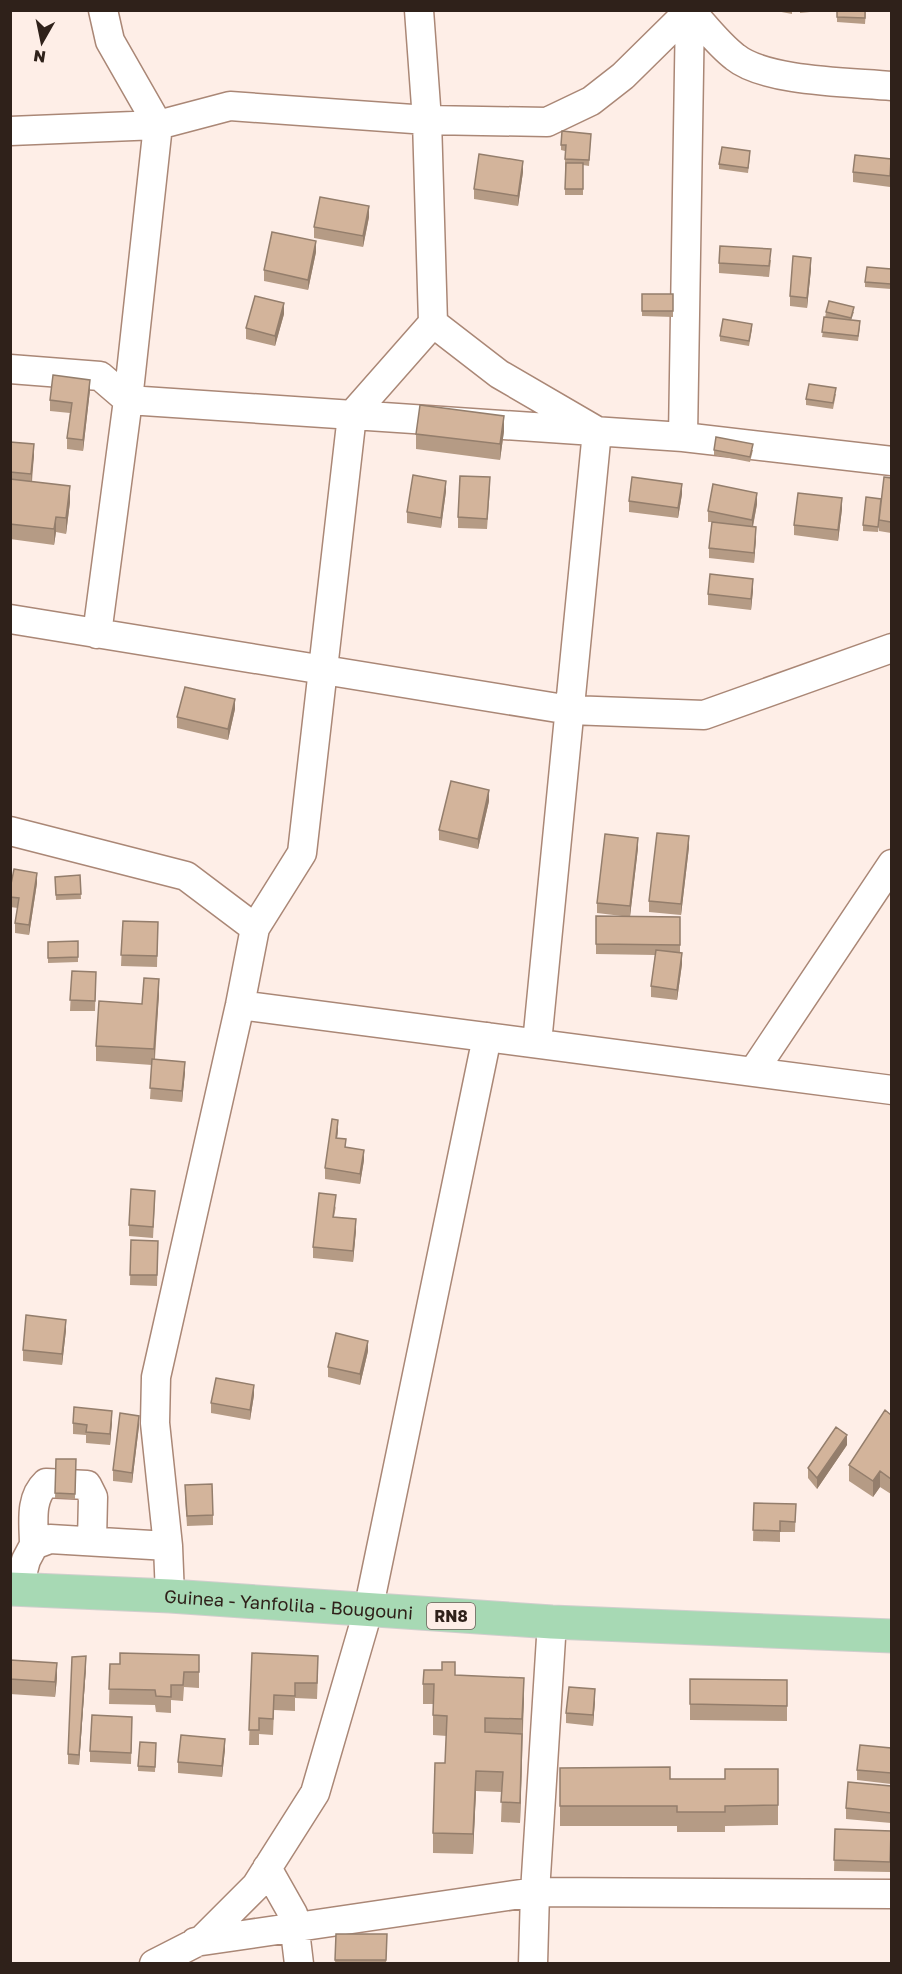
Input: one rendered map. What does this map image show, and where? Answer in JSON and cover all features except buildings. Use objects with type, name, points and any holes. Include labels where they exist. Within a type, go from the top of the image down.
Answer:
[{"type":"main road","name":"Guinea - Yanfolila - Bougouni","points":[[14,1590],[170,1596],[552,1622],[891,1636]]},
{"type":"street","points":[[97,634],[128,400],[158,125],[110,41],[103,10]]},
{"type":"street","points":[[170,1596],[168,1546],[155,1423],[156,1377],[240,1005],[255,928],[302,853],[352,415],[433,323],[427,120],[419,10]]},
{"type":"street","points":[[10,131],[158,125],[230,106],[427,120],[547,122],[591,101],[623,76],[690,10]]},
{"type":"street","points":[[690,10],[735,57],[757,69],[785,76],[891,86]]},
{"type":"street","points":[[683,437],[690,10]]},
{"type":"street","points":[[433,323],[498,374],[597,431]]},
{"type":"street","points":[[10,369],[100,376],[128,400],[683,437],[891,461]]},
{"type":"street","points":[[537,1043],[597,431]]},
{"type":"street","points":[[10,619],[570,710],[704,715],[891,648]]},
{"type":"street","points":[[10,831],[186,876],[255,928]]},
{"type":"street","points":[[753,1072],[891,864]]},
{"type":"street","points":[[240,1005],[891,1090]]},
{"type":"street","points":[[154,1964],[203,1939],[256,1886],[315,1793],[368,1611],[487,1037]]},
{"type":"street","points":[[14,1590],[34,1545],[34,1504],[38,1491],[46,1483],[87,1485],[93,1497],[92,1541]]},
{"type":"street","points":[[34,1545],[50,1539],[168,1546]]},
{"type":"street","points":[[533,1964],[535,1893],[552,1622]]},
{"type":"street","points":[[267,1868],[293,1914],[299,1964]]},
{"type":"street","points":[[195,1942],[535,1893],[891,1894]]}]
